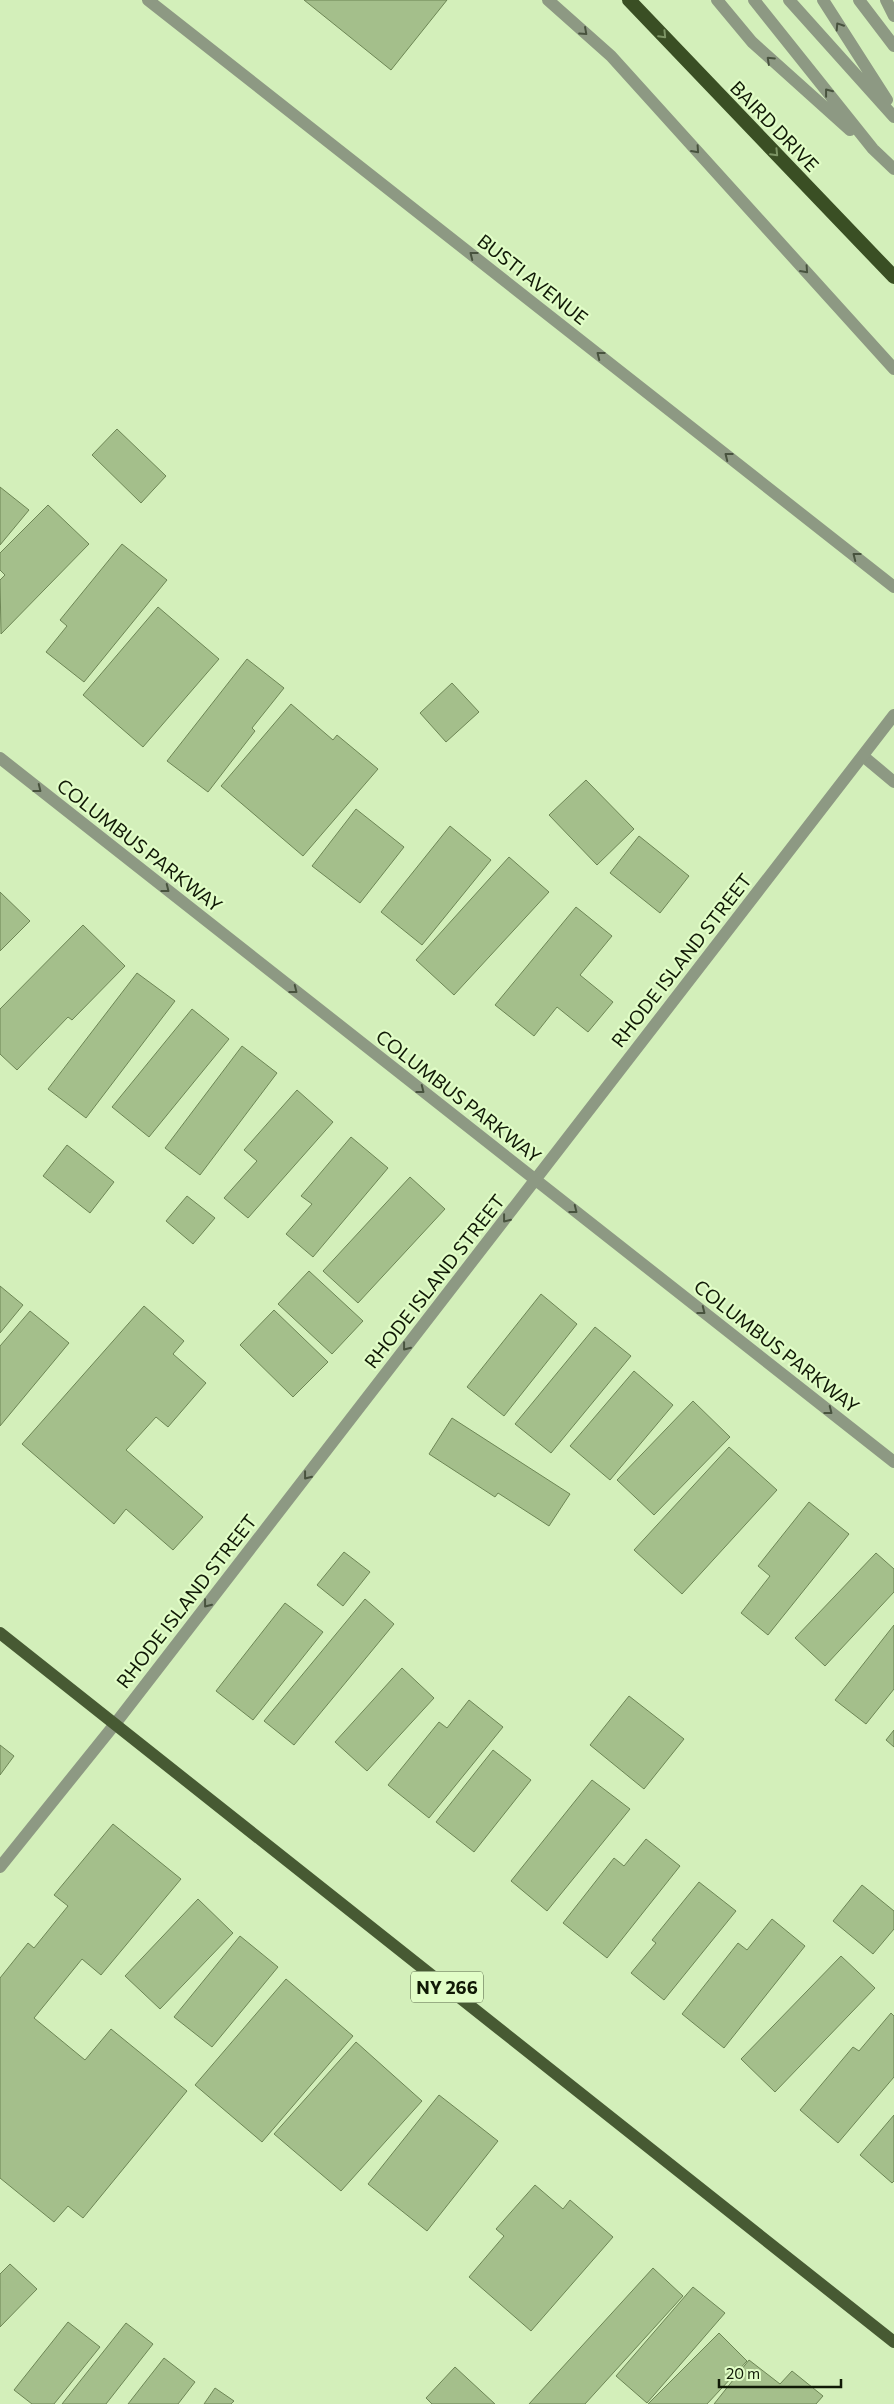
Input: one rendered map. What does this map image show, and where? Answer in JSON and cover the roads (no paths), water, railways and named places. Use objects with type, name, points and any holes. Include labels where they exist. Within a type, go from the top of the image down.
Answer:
[{"type":"highway","name":"BAIRD DRIVE","points":[[629,0],[894,277]]},
{"type":"main road","name":"NY 266","points":[[0,1633],[894,2342]]},
{"type":"street","name":"BUSTI AVENUE","points":[[148,0],[894,586]]},
{"type":"street","points":[[548,0],[611,56],[894,369]]},
{"type":"street","points":[[717,0],[758,48],[894,169]]},
{"type":"street","points":[[754,0],[873,149]]},
{"type":"street","points":[[789,0],[894,117]]},
{"type":"street","points":[[822,0],[894,111]]},
{"type":"street","points":[[859,0],[894,46]]},
{"type":"street","points":[[886,0],[894,16]]},
{"type":"street","name":"RHODE ISLAND STREET","points":[[0,1867],[115,1724],[894,715]]},
{"type":"street","points":[[863,756],[894,782]]},
{"type":"street","name":"COLUMBUS PARKWAY","points":[[0,758],[894,1462]]}]
